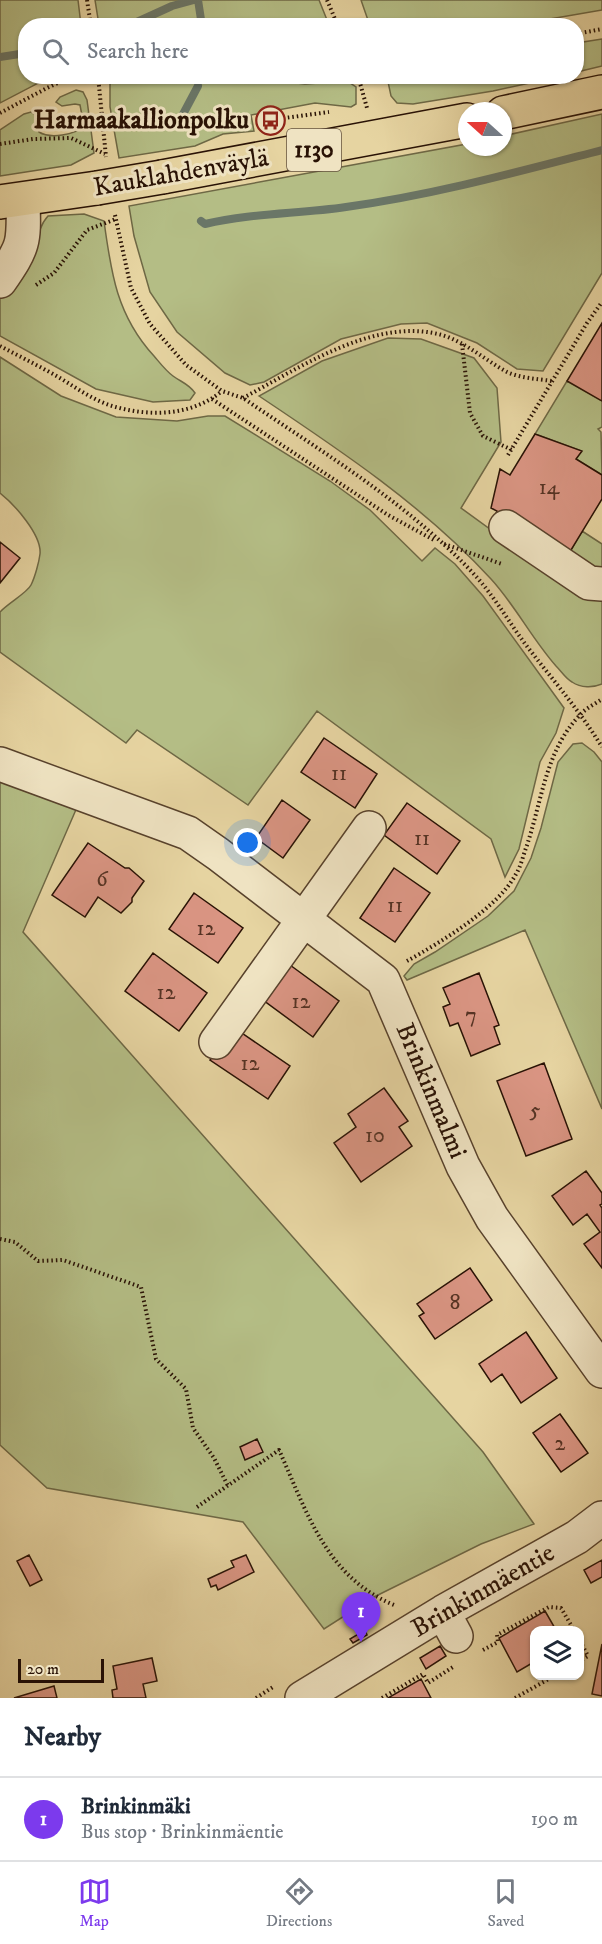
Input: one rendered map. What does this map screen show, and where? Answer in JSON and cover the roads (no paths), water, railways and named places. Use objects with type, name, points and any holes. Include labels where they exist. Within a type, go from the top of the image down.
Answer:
[{"type":"main road","points":[[512,111],[602,92]]},
{"type":"main road","name":"Kauklahdenväylä","points":[[11,201],[106,187],[458,122]]},
{"type":"street","points":[[11,201],[24,237],[13,285]]},
{"type":"street","points":[[506,527],[589,583],[602,584]]},
{"type":"street","name":"Brinkinmalmi","points":[[0,764],[188,834],[218,854],[383,980],[463,1166],[492,1218],[602,1371]]},
{"type":"street","points":[[216,1042],[369,828]]},
{"type":"street","name":"Brinkinmäentie","points":[[302,1698],[449,1624],[602,1518]]},
{"type":"waterway","points":[[146,18],[172,6],[194,0]]},
{"type":"waterway","points":[[198,0],[201,18]]},
{"type":"waterway","points":[[0,57],[18,54]]},
{"type":"waterway","points":[[181,118],[198,86]]},
{"type":"waterway","points":[[201,221],[205,224],[378,202],[475,182],[602,150]]},
{"type":"place","name":"Harmaakallionpolku","points":[[270,120]]},
{"type":"place","name":"Brinkinmäki","points":[[361,1642]]}]
